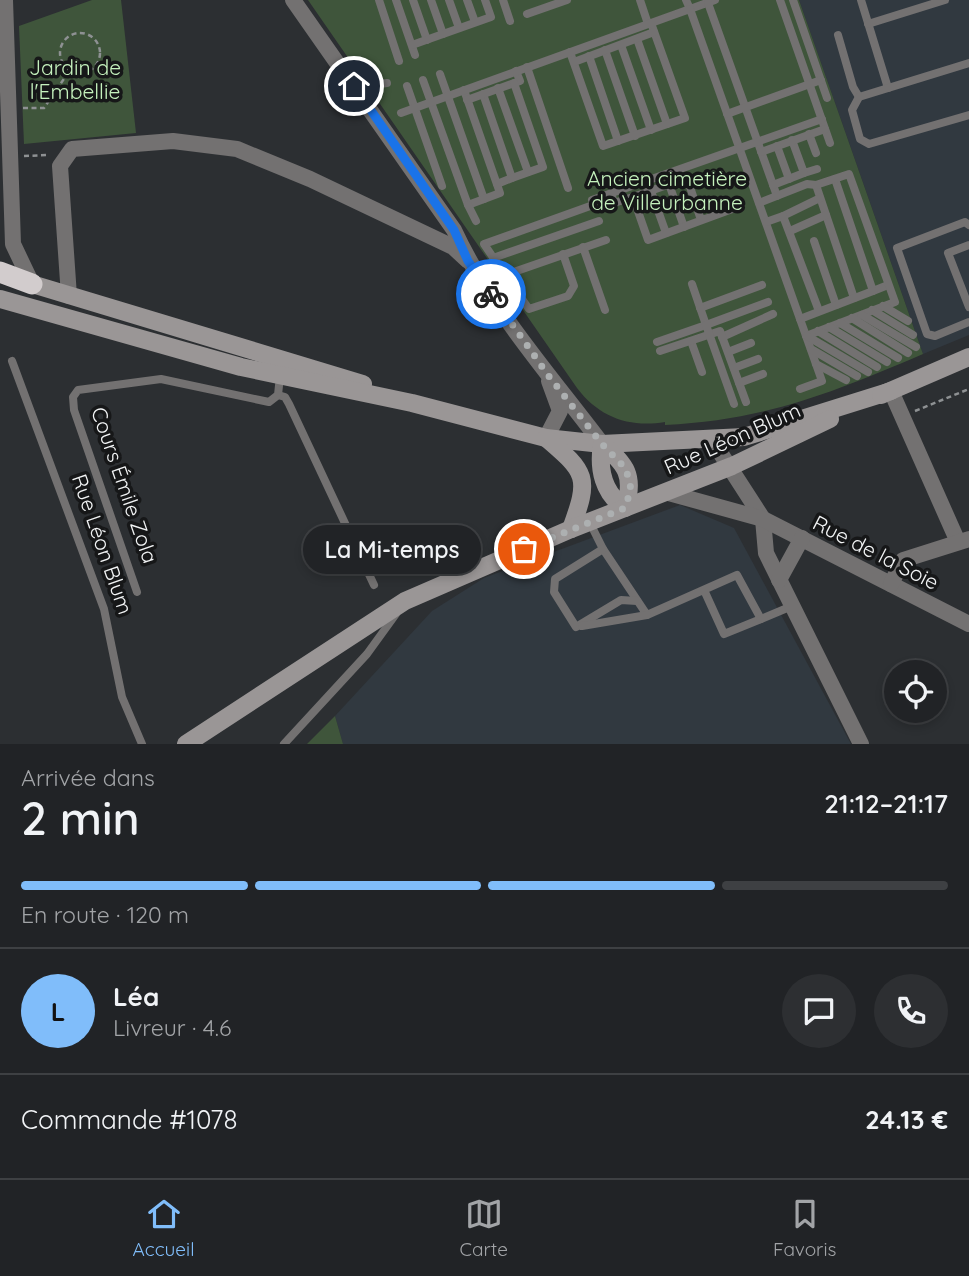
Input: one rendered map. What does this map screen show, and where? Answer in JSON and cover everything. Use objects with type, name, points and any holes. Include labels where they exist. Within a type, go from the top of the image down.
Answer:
[{"type":"highway","points":[[0,272],[32,284]]},
{"type":"main road","points":[[32,284],[332,373],[412,403]]},
{"type":"main road","points":[[0,299],[280,376],[412,403],[546,439],[602,444],[744,437],[891,391]]},
{"type":"main road","name":"Rue Léon Blum","points":[[186,744],[405,601],[571,528],[732,466],[969,357]]},
{"type":"main road","points":[[546,439],[577,464],[583,483],[580,504],[571,528]]},
{"type":"main road","points":[[602,444],[626,469],[631,489],[625,508]]},
{"type":"street","points":[[5,0],[7,38],[4,75],[13,244],[32,284]]},
{"type":"street","points":[[293,0],[454,230],[468,261],[548,375],[602,444]]},
{"type":"street","points":[[69,296],[60,166],[72,149],[173,141],[237,149],[310,179],[453,247],[468,261]]},
{"type":"street","points":[[546,439],[560,411],[548,375]]},
{"type":"street","points":[[891,391],[964,541],[903,560],[891,584]]},
{"type":"street","points":[[712,440],[732,466],[763,519],[766,553],[861,744]]},
{"type":"street","name":"Rue de la Soie","points":[[665,492],[763,519],[969,624]]},
{"type":"street","points":[[779,580],[802,538]]},
{"type":"lane","points":[[379,0],[399,61]]},
{"type":"lane","points":[[396,0],[415,54]]},
{"type":"lane","points":[[413,0],[427,40]]},
{"type":"lane","points":[[431,0],[443,34]]},
{"type":"lane","points":[[449,0],[459,28]]},
{"type":"lane","points":[[467,0],[475,23]]},
{"type":"lane","points":[[412,45],[491,17],[485,0]]},
{"type":"lane","points":[[503,0],[510,21]]},
{"type":"lane","points":[[527,14],[567,0]]},
{"type":"lane","points":[[570,52],[603,146],[685,118],[640,0]]},
{"type":"lane","points":[[780,0],[830,143]]},
{"type":"lane","points":[[793,0],[827,98]]},
{"type":"lane","points":[[861,0],[888,88]]},
{"type":"lane","points":[[868,24],[945,0]]},
{"type":"lane","points":[[401,113],[650,23],[688,4],[712,1],[745,108],[777,196]]},
{"type":"lane","points":[[688,4],[822,381]]},
{"type":"lane","points":[[574,62],[654,32]]},
{"type":"lane","points":[[838,35],[853,87],[859,97]]},
{"type":"lane","points":[[636,39],[667,124]]},
{"type":"lane","points":[[621,45],[651,130]]},
{"type":"lane","points":[[605,50],[635,136]]},
{"type":"lane","points":[[589,56],[618,141]]},
{"type":"lane","points":[[969,63],[859,97],[854,102],[853,118],[860,139],[869,144],[969,115]]},
{"type":"lane","points":[[527,67],[568,188]]},
{"type":"lane","points":[[369,71],[374,85],[387,83]]},
{"type":"lane","points":[[467,100],[520,81],[516,71]]},
{"type":"lane","points":[[440,74],[484,200]]},
{"type":"lane","points":[[423,80],[476,221]]},
{"type":"lane","points":[[727,114],[821,80]]},
{"type":"lane","points":[[496,184],[543,167],[514,83]]},
{"type":"lane","points":[[407,86],[442,186]]},
{"type":"lane","points":[[498,88],[527,173]]},
{"type":"lane","points":[[464,90],[500,193],[468,205]]},
{"type":"lane","points":[[483,94],[512,178]]},
{"type":"lane","points":[[563,254],[573,286],[568,296],[529,309],[484,244],[611,193],[822,119]]},
{"type":"lane","points":[[761,152],[825,129]]},
{"type":"lane","points":[[809,134],[816,153]]},
{"type":"lane","points":[[792,141],[804,173]]},
{"type":"lane","points":[[777,146],[789,179]]},
{"type":"lane","points":[[773,184],[804,173],[820,171]]},
{"type":"lane","points":[[759,203],[807,184],[816,185],[849,174],[895,302],[806,336]]},
{"type":"lane","points":[[611,193],[614,203],[687,178],[701,220]]},
{"type":"lane","points":[[835,179],[873,291]]},
{"type":"lane","points":[[669,184],[684,227]]},
{"type":"lane","points":[[816,185],[854,298]]},
{"type":"lane","points":[[651,191],[666,233]]},
{"type":"lane","points":[[633,197],[648,240],[735,208]]},
{"type":"lane","points":[[766,222],[820,198]]},
{"type":"lane","points":[[790,231],[826,215]]},
{"type":"lane","points":[[783,216],[819,311]]},
{"type":"lane","points":[[494,258],[599,221]]},
{"type":"lane","points":[[969,225],[965,222],[897,248],[927,334],[935,336],[969,321]]},
{"type":"lane","points":[[505,275],[606,240]]},
{"type":"lane","points":[[814,241],[836,305]]},
{"type":"lane","points":[[969,245],[948,253],[969,307]]},
{"type":"lane","points":[[583,247],[605,310]]},
{"type":"lane","points":[[692,284],[734,404]]},
{"type":"lane","points":[[700,308],[762,285]]},
{"type":"lane","points":[[800,319],[888,285]]},
{"type":"lane","points":[[746,402],[720,331],[691,341],[659,347],[706,325],[768,302]]},
{"type":"lane","points":[[883,306],[908,321]]},
{"type":"lane","points":[[872,310],[913,335]]},
{"type":"lane","points":[[722,337],[773,314]]},
{"type":"lane","points":[[862,314],[916,348]]},
{"type":"lane","points":[[852,318],[908,353]]},
{"type":"lane","points":[[840,323],[898,358]]},
{"type":"lane","points":[[830,327],[887,362]]},
{"type":"lane","points":[[818,331],[877,367]]},
{"type":"lane","points":[[806,336],[868,372]]},
{"type":"lane","points":[[691,341],[702,372]]},
{"type":"lane","points":[[728,352],[751,343]]},
{"type":"lane","points":[[811,348],[857,376]]},
{"type":"lane","points":[[734,368],[758,359]]},
{"type":"lane","name":"Rue Léon Blum","points":[[12,361],[104,609],[122,697],[142,744]]},
{"type":"lane","points":[[816,364],[846,380]]},
{"type":"lane","points":[[740,383],[763,374]]},
{"type":"lane","points":[[280,376],[278,395],[285,397],[289,404],[374,585]]},
{"type":"lane","name":"Cours Émile Zola","points":[[137,592],[74,410],[73,397],[78,390],[161,379],[246,400],[268,402],[278,395]]},
{"type":"lane","points":[[800,389],[822,381],[832,385]]},
{"type":"lane","points":[[589,521],[603,548],[647,615]]},
{"type":"lane","points":[[576,627],[554,592],[555,579],[603,548]]},
{"type":"lane","points":[[576,627],[647,615],[737,575],[761,619]]},
{"type":"lane","points":[[704,590],[724,634],[792,606]]},
{"type":"lane","points":[[576,627],[621,600],[637,601]]},
{"type":"lane","points":[[284,744],[367,654],[405,601]]},
{"type":"path","points":[[75,34],[94,38],[100,50],[98,62],[82,73],[69,70],[61,60],[65,41],[75,34]]},
{"type":"path","points":[[20,109],[44,108],[69,70]]},
{"type":"path","points":[[24,156],[48,154]]},
{"type":"path","points":[[902,416],[969,389]]},
{"type":"shaded area","points":[[799,0],[969,0],[969,335],[923,354]]},
{"type":"shaded area","points":[[680,505],[734,528],[851,744],[343,744],[335,716],[432,611],[484,578]]},
{"type":"green space","name":"Jardin de l'Embellie","points":[[92,0],[121,0],[136,133],[24,144],[19,26]]},
{"type":"green space","name":"Ancien cimetière de Villeurbanne","points":[[308,0],[799,0],[923,354],[828,392],[767,411],[735,417],[665,425],[665,422],[627,422],[605,413],[577,388]]},
{"type":"green space","points":[[335,716],[343,744],[307,744]]},
{"type":"way so far","points":[[491,294],[548,375],[564,392],[602,444],[626,469],[631,489],[625,508],[524,549]]},
{"type":"place","name":"La Mi-temps","points":[[524,549]]},
{"type":"route","points":[[354,86],[454,230],[468,261],[491,294]]}]
